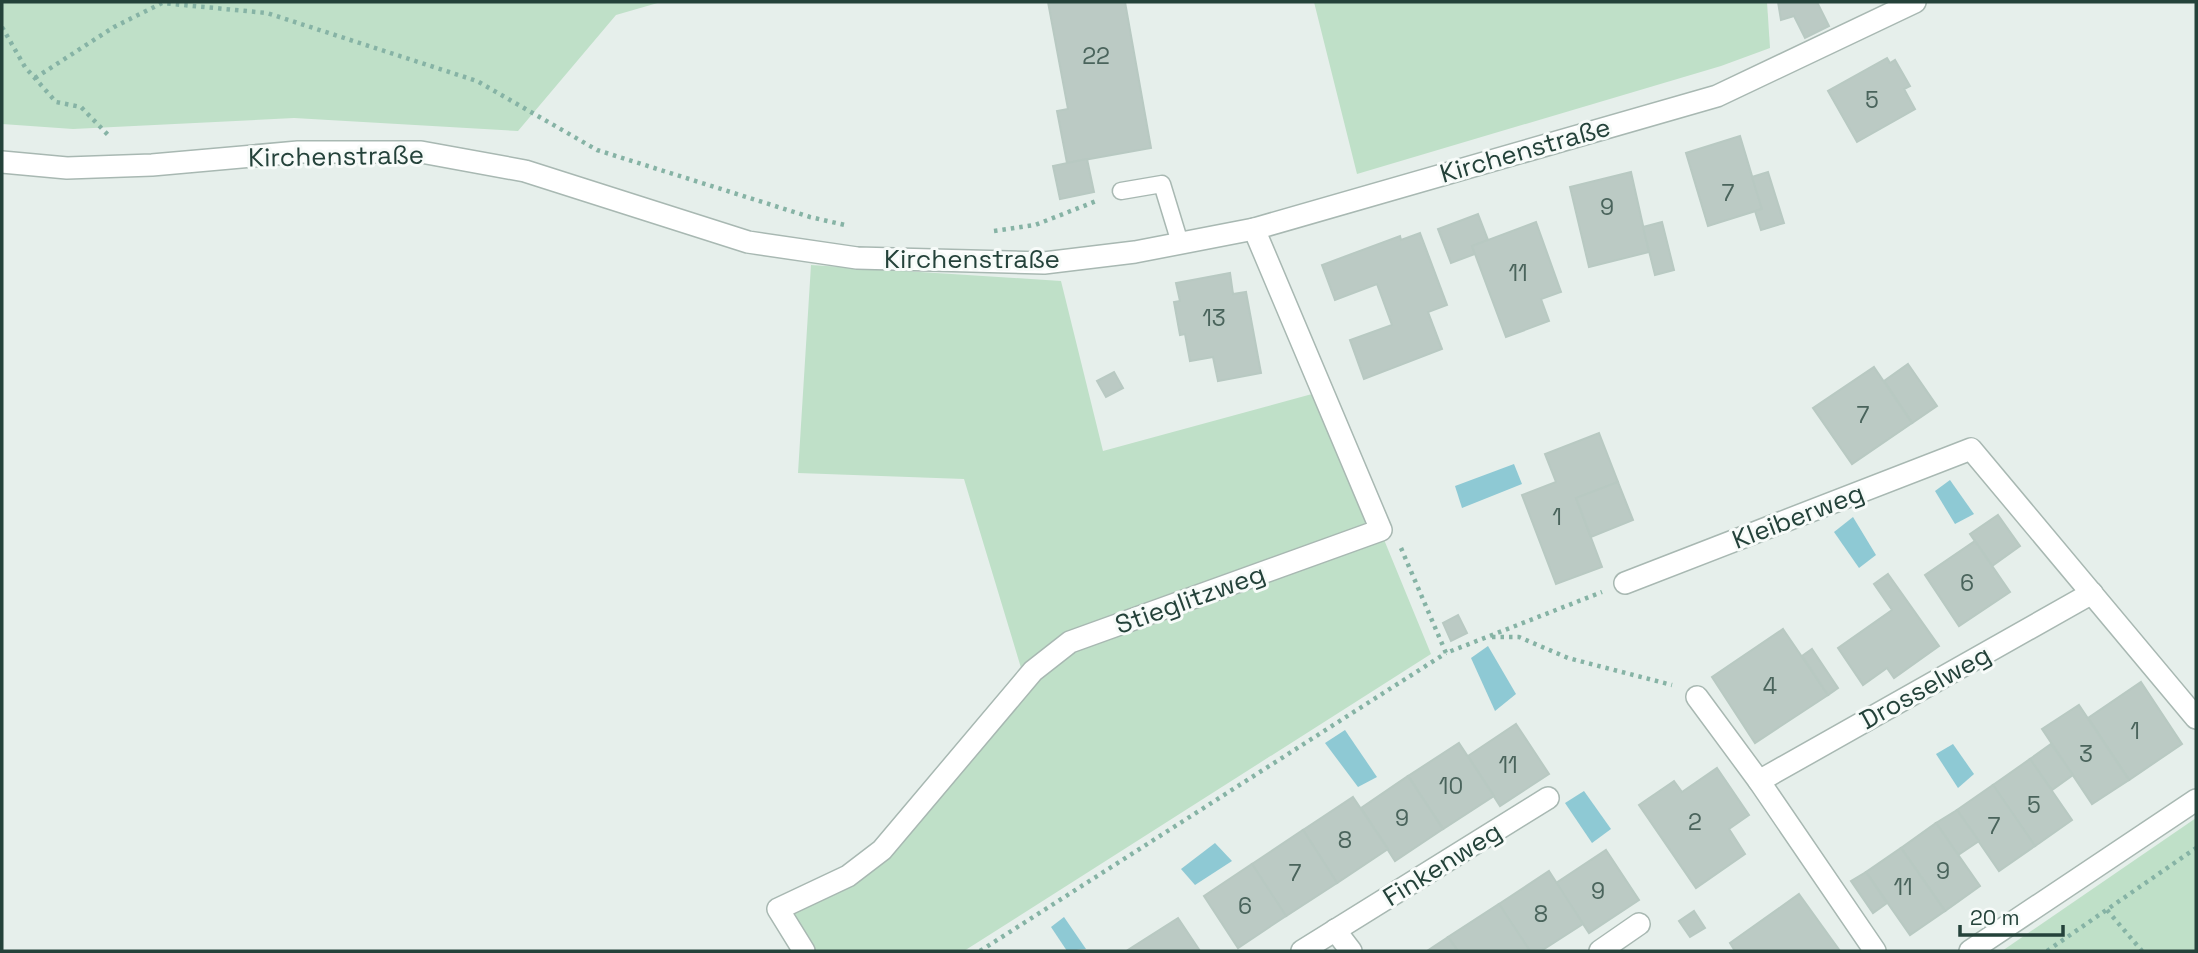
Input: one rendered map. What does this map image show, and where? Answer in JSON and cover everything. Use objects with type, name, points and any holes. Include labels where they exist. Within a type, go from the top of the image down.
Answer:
[{"type":"street","name":"Kirchenstraße","points":[[2,162],[66,168],[152,165],[298,152],[421,152],[525,171],[748,242],[857,258],[1044,263],[1254,229],[1717,96],[1915,2]]},
{"type":"street","points":[[1254,229],[1381,530]]},
{"type":"street","name":"Kleiberweg","points":[[1625,583],[1970,449],[2092,593]]},
{"type":"street","name":"Stieglitzweg","points":[[804,951],[778,909],[848,876],[883,850],[1033,671],[1070,642],[1381,530]]},
{"type":"street","points":[[2092,593],[2196,718]]},
{"type":"street","name":"Drosselweg","points":[[1759,781],[2092,593]]},
{"type":"street","points":[[1697,697],[1759,781],[1875,951]]},
{"type":"street","name":"Finkenweg","points":[[1302,951],[1548,798]]},
{"type":"street","points":[[1970,951],[2196,800]]},
{"type":"street","points":[[1600,951],[1639,924]]},
{"type":"street","points":[[1335,930],[1350,951]]},
{"type":"lane","points":[[1121,191],[1162,184],[1180,243]]},
{"type":"path","points":[[35,78],[114,27],[162,3],[267,13],[477,81],[597,149],[810,217],[847,226]]},
{"type":"path","points":[[2,27],[35,78],[56,102],[81,107],[113,139]]},
{"type":"path","points":[[985,233],[1035,225],[1121,191]]},
{"type":"path","points":[[1381,530],[1395,536],[1446,653]]},
{"type":"path","points":[[980,951],[1446,653],[1625,583]]},
{"type":"path","points":[[1488,638],[1520,637],[1568,658],[1662,681],[1697,697]]},
{"type":"path","points":[[2047,951],[2196,848]]},
{"type":"path","points":[[2107,910],[2141,951]]},
{"type":"green space","points":[[2,2],[661,2],[616,15],[518,131],[294,118],[73,129],[2,124]]},
{"type":"green space","points":[[1314,2],[1767,2],[1770,48],[1721,66],[1357,174]]},
{"type":"green space","points":[[811,265],[1061,281],[1103,451],[1323,391],[1431,654],[964,951],[804,951],[778,909],[848,876],[1025,681],[964,479],[798,473]]},
{"type":"green space","points":[[2196,818],[2196,951],[2002,951]]},
{"type":"water","points":[[1514,464],[1522,484],[1462,508],[1455,486]]},
{"type":"water","points":[[1950,480],[1974,514],[1955,524],[1935,491]]},
{"type":"water","points":[[1853,517],[1876,555],[1859,568],[1834,532]]},
{"type":"water","points":[[1488,646],[1516,694],[1495,711],[1471,658]]},
{"type":"water","points":[[1345,730],[1377,777],[1358,787],[1325,743]]},
{"type":"water","points":[[1953,744],[1974,774],[1958,788],[1936,754]]},
{"type":"water","points":[[1584,791],[1611,829],[1592,843],[1565,803]]},
{"type":"water","points":[[1215,843],[1232,861],[1195,885],[1181,869]]},
{"type":"water","points":[[1064,917],[1086,949],[1067,951],[1051,927]]},
{"type":"building","points":[[1048,2],[1125,2],[1151,148],[1067,163],[1057,111],[1068,109]]},
{"type":"building","points":[[1778,2],[1817,2],[1829,26],[1805,38],[1794,16],[1781,20]]},
{"type":"building","points":[[1887,58],[1890,63],[1895,60],[1910,86],[1904,89],[1915,109],[1857,142],[1828,91]]},
{"type":"building","points":[[1740,136],[1762,209],[1708,226],[1686,153]]},
{"type":"building","points":[[1087,159],[1094,192],[1060,199],[1053,166]]},
{"type":"building","points":[[1631,172],[1649,252],[1589,267],[1570,187]]},
{"type":"building","points":[[1768,172],[1784,223],[1761,230],[1755,211],[1762,209],[1752,177]]},
{"type":"building","points":[[1478,214],[1488,240],[1472,246],[1475,254],[1451,263],[1438,229]]},
{"type":"building","points":[[1536,222],[1561,292],[1541,299],[1549,321],[1506,337],[1472,246]]},
{"type":"building","points":[[1662,222],[1674,270],[1655,275],[1643,227]]},
{"type":"building","points":[[1420,233],[1447,305],[1428,312],[1442,349],[1364,379],[1350,340],[1392,325],[1377,284],[1335,300],[1322,265],[1400,236],[1401,240]]},
{"type":"building","points":[[1230,273],[1233,294],[1246,292],[1261,373],[1218,381],[1213,357],[1190,361],[1185,334],[1180,335],[1174,302],[1180,301],[1176,283]]},
{"type":"building","points":[[1908,364],[1937,406],[1912,423],[1884,381]]},
{"type":"building","points":[[1874,367],[1912,423],[1852,464],[1813,408]]},
{"type":"building","points":[[1114,372],[1123,388],[1106,397],[1097,381]]},
{"type":"building","points":[[1599,433],[1618,482],[1576,498],[1602,567],[1556,584],[1522,495],[1556,482],[1545,454]]},
{"type":"building","points":[[1618,482],[1633,520],[1591,537],[1576,498]]},
{"type":"building","points":[[1998,515],[2020,546],[1992,566],[1970,534]]},
{"type":"building","points":[[1975,541],[2010,592],[1959,626],[1925,575]]},
{"type":"building","points":[[1888,574],[1939,646],[1894,678],[1887,668],[1863,685],[1838,648],[1892,610],[1874,584]]},
{"type":"building","points":[[1458,615],[1467,633],[1451,641],[1443,623]]},
{"type":"building","points":[[1783,629],[1828,695],[1755,743],[1712,677]]},
{"type":"building","points":[[1812,649],[1838,688],[1828,695],[1802,656]]},
{"type":"building","points":[[2141,682],[2182,744],[2129,780],[2088,718]]},
{"type":"building","points":[[2079,705],[2129,780],[2092,804],[2042,729]]},
{"type":"building","points":[[1516,724],[1549,774],[1500,806],[1468,756]]},
{"type":"building","points":[[1459,743],[1494,796],[1443,829],[1408,776]]},
{"type":"building","points":[[2051,744],[2073,775],[2052,790],[2030,759]]},
{"type":"building","points":[[2030,759],[2072,820],[2035,846],[1993,785]]},
{"type":"building","points":[[1717,768],[1749,815],[1729,829],[1745,854],[1696,888],[1639,805],[1674,781],[1682,792]]},
{"type":"building","points":[[1408,776],[1443,829],[1395,861],[1361,808]]},
{"type":"building","points":[[1993,785],[2035,846],[1999,871],[1957,810]]},
{"type":"building","points":[[1353,797],[1388,849],[1337,883],[1303,830]]},
{"type":"building","points":[[1957,810],[1979,841],[1958,855],[1936,823]]},
{"type":"building","points":[[1936,823],[1980,886],[1945,911],[1901,848]]},
{"type":"building","points":[[1303,830],[1337,883],[1286,916],[1252,864]]},
{"type":"building","points":[[1901,848],[1945,911],[1910,935],[1866,872]]},
{"type":"building","points":[[1606,850],[1639,900],[1589,933],[1556,883]]},
{"type":"building","points":[[1252,864],[1286,916],[1238,948],[1204,896]]},
{"type":"building","points":[[1549,871],[1583,924],[1541,951],[1530,951],[1499,904]]},
{"type":"building","points":[[1866,872],[1887,903],[1873,913],[1851,881]]},
{"type":"building","points":[[1799,894],[1840,951],[1735,951],[1730,943]]},
{"type":"building","points":[[1499,904],[1530,951],[1458,951],[1448,937]]},
{"type":"building","points":[[1694,911],[1705,928],[1690,937],[1679,921]]},
{"type":"building","points":[[1178,918],[1200,951],[1128,950]]},
{"type":"building","points":[[1448,937],[1458,951],[1427,951]]}]
